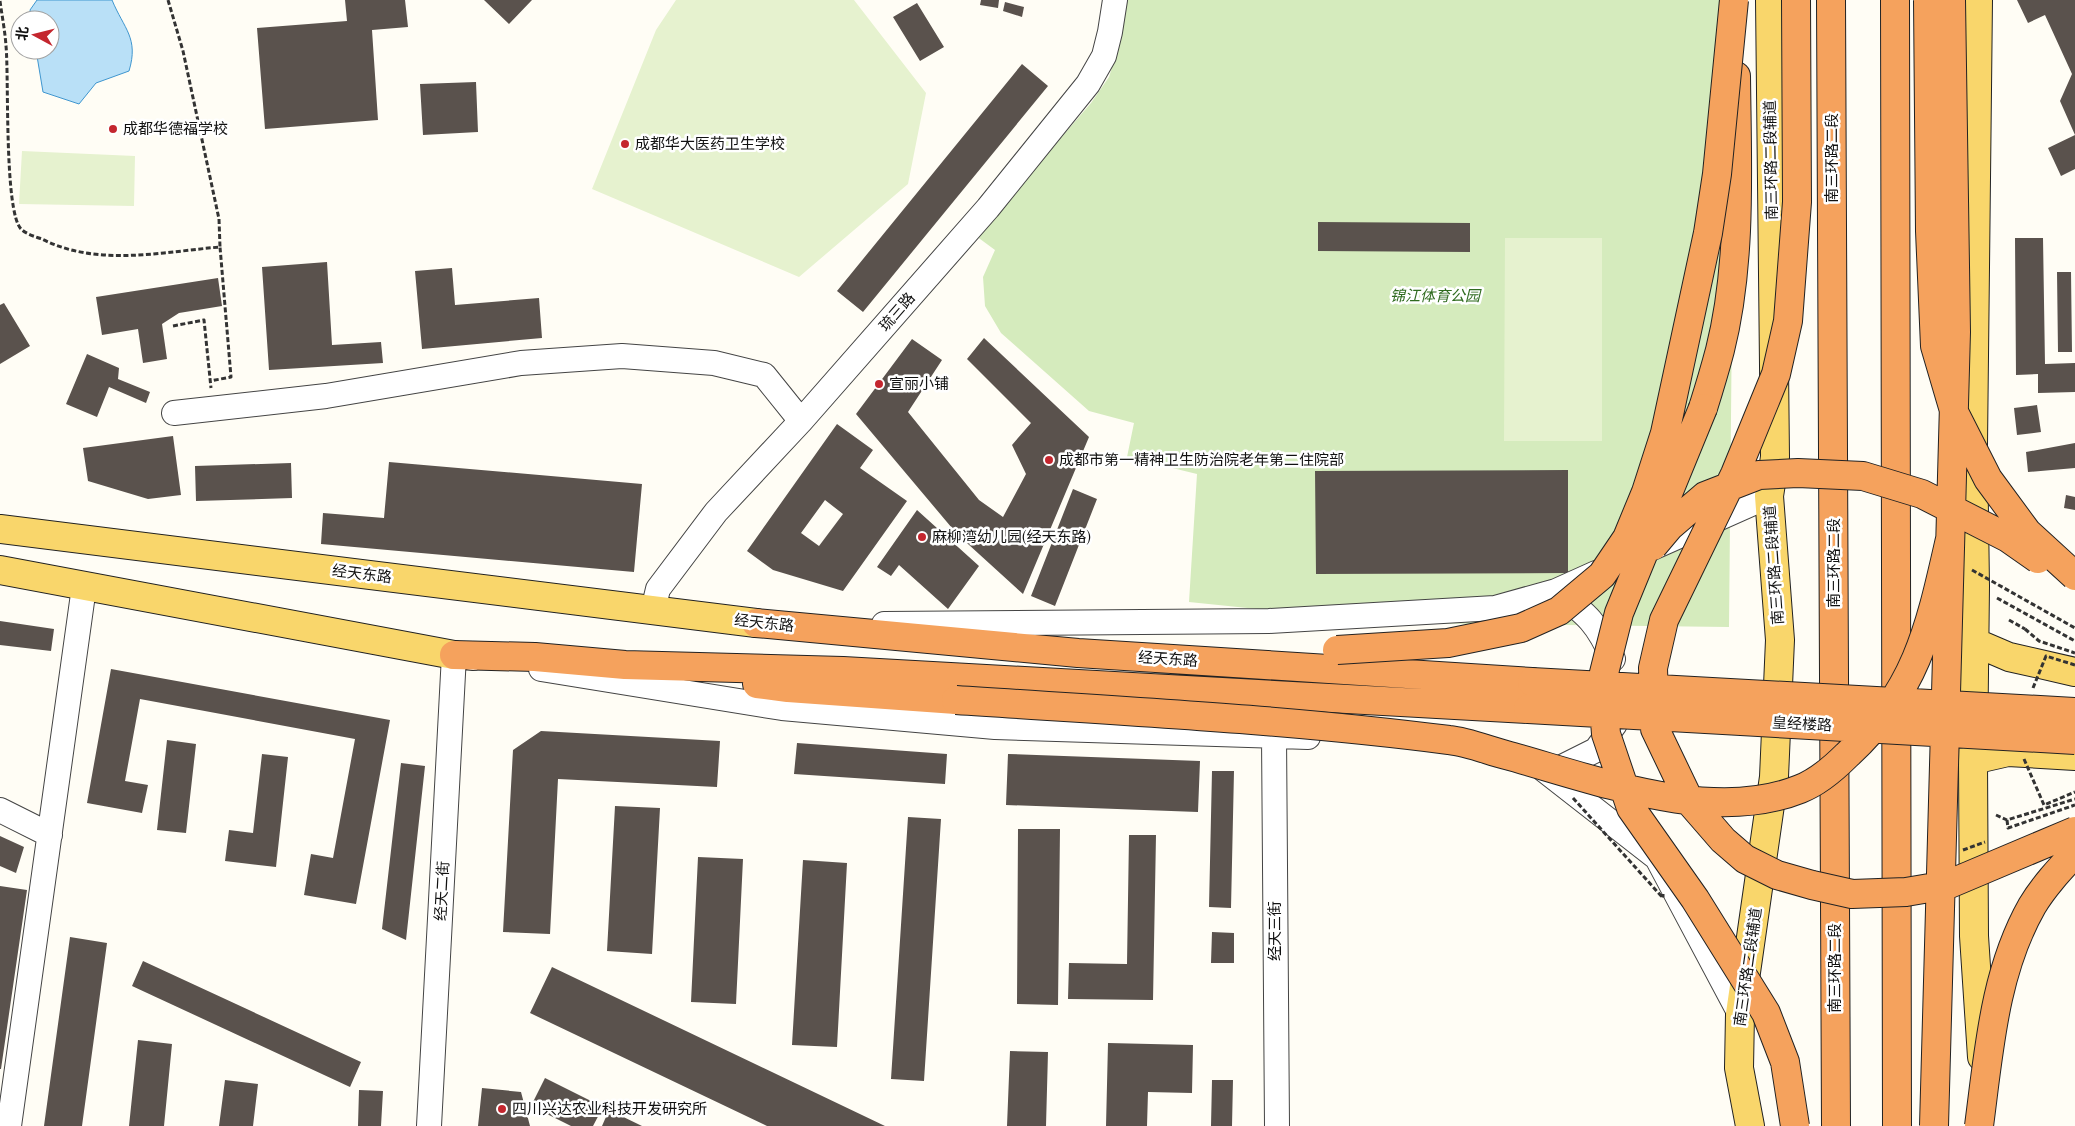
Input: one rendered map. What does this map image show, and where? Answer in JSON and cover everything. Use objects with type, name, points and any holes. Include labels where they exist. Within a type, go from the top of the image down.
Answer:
[{"type":"highway","points":[[1735,0],[1737,178],[1729,299],[1720,349],[1703,408],[1619,613],[1602,681],[1606,734],[1631,808],[1696,899],[1766,1013],[1784,1062],[1795,1126]]},
{"type":"highway","points":[[1078,653],[1337,650],[1448,643],[1521,628],[1559,611],[1602,575],[1627,538],[1646,492],[1665,433],[1708,233],[1717,174],[1735,0]]},
{"type":"highway","points":[[1796,0],[1797,202],[1788,321],[1776,374],[1735,474],[1664,620],[1653,668],[1655,729],[1690,802],[1723,840],[1744,859],[1777,875],[1812,885],[1852,894],[1906,892],[1947,884],[2075,831]]},
{"type":"highway","name":"南三环路二段","points":[[1832,0],[1836,1126]]},
{"type":"highway","points":[[1895,0],[1897,1126]]},
{"type":"highway","points":[[1928,0],[1930,231],[1935,346],[1956,414],[1988,479],[2027,532],[2075,576]]},
{"type":"highway","points":[[1934,1126],[1956,332],[1951,0]]},
{"type":"highway","points":[[1639,565],[1669,527],[1705,496],[1759,475],[1808,473],[1862,476],[1922,494],[2008,538],[2075,584]]},
{"type":"highway","points":[[625,665],[788,688],[1278,722],[1454,740],[1640,791],[1689,801],[1736,803],[1770,800],[1804,788],[1833,768],[1866,738],[1893,703],[1914,669],[1932,619],[1950,539]]},
{"type":"highway","name":"经天东路","points":[[756,623],[1078,653],[1532,682]]},
{"type":"highway","name":"经天东路","points":[[454,655],[535,656],[625,665],[843,671],[1528,709]]},
{"type":"highway","name":"皇经楼路","points":[[1532,682],[2075,712]]},
{"type":"highway","name":"皇经楼路","points":[[1528,709],[2075,740]]},
{"type":"highway","points":[[1979,1126],[1993,1023],[2004,975],[2018,932],[2033,905],[2054,875],[2075,853]]},
{"type":"main road","name":"南三环路二段辅道","points":[[1750,1126],[1739,1068],[1740,1014],[1761,878],[1776,751],[1780,640],[1769,496],[1775,457],[1770,0]]},
{"type":"main road","points":[[1978,0],[1971,576],[1974,642],[1974,936],[1986,1126]]},
{"type":"main road","name":"经天东路","points":[[0,529],[756,623]]},
{"type":"main road","name":"经天东路","points":[[0,570],[454,655]]},
{"type":"main road","points":[[1974,642],[2009,657],[2075,672]]},
{"type":"main road","points":[[1973,760],[2008,752],[2075,756]]},
{"type":"street","name":"琉三路","points":[[653,610],[658,589],[716,512],[801,421],[988,208],[1088,84],[1104,56],[1115,0]]},
{"type":"street","points":[[174,413],[326,396],[521,363],[622,356],[714,364],[764,375],[801,421]]},
{"type":"street","points":[[756,623],[939,624],[1269,621],[1495,608],[1556,591],[1769,496]]},
{"type":"street","points":[[9,1126],[84,587]]},
{"type":"street","points":[[1550,773],[1596,750],[1617,721],[1617,669],[1601,632],[1583,611],[1556,591]]},
{"type":"street","points":[[454,655],[782,708],[995,727],[1496,743],[1550,773],[1657,858],[1740,1014]]},
{"type":"street","name":"经天二街","points":[[429,1126],[454,655]]},
{"type":"street","name":"经天三街","points":[[1274,736],[1277,1126]]},
{"type":"street","points":[[0,810],[50,835]]},
{"type":"path","points":[[168,0],[183,50],[219,219],[231,376],[210,381]]},
{"type":"path","points":[[0,1],[6,45],[7,115],[14,213],[21,229],[60,248],[88,255],[120,256],[220,247]]},
{"type":"path","points":[[172,326],[204,320],[211,392],[217,408]]},
{"type":"path","points":[[1971,576],[2075,628]]},
{"type":"path","points":[[1971,576],[2075,641]]},
{"type":"path","points":[[2009,620],[2025,629],[2039,641],[2075,653]]},
{"type":"path","points":[[2031,694],[2046,656],[2075,665]]},
{"type":"path","points":[[2023,758],[2044,805],[2075,792]]},
{"type":"path","points":[[1974,807],[2007,820],[2075,799]]},
{"type":"path","points":[[2007,820],[2008,828],[2050,814]]},
{"type":"green space","points":[[676,0],[854,0],[926,93],[908,184],[799,277],[592,189],[656,30]]},
{"type":"green space","name":"锦江体育公园","points":[[1126,0],[1735,0],[1729,627],[1397,623],[1189,602],[1197,474],[1127,457],[1134,423],[1089,411],[1001,333],[985,306],[983,277],[995,250],[976,236],[1091,103],[1109,77],[1121,39]]},
{"type":"green space","points":[[22,151],[135,156],[134,206],[19,204]]},
{"type":"green space","points":[[1505,238],[1602,238],[1602,441],[1504,441]]},
{"type":"water","points":[[37,0],[112,0],[131,42],[132,60],[129,71],[96,83],[79,104],[43,92],[38,60],[60,60],[60,10],[30,10]]},
{"type":"building","points":[[345,0],[405,0],[408,27],[372,30],[378,120],[265,129],[257,28],[347,21]]},
{"type":"building","points":[[484,0],[532,0],[509,24]]},
{"type":"building","points":[[981,0],[999,0],[998,8],[980,5]]},
{"type":"building","points":[[2017,0],[2075,0],[2075,135],[2060,101],[2072,74],[2045,15],[2028,23]]},
{"type":"building","points":[[1005,2],[1024,7],[1022,17],[1003,11]]},
{"type":"building","points":[[917,3],[944,47],[920,61],[893,17]]},
{"type":"building","points":[[1022,64],[1048,86],[863,312],[837,291]]},
{"type":"building","points":[[476,82],[478,132],[423,135],[420,84]]},
{"type":"building","points":[[2075,135],[2075,169],[2061,176],[2048,148]]},
{"type":"building","points":[[1318,222],[1470,223],[1470,252],[1318,251]]},
{"type":"building","points":[[2015,238],[2043,238],[2045,364],[2075,363],[2075,392],[2038,393],[2038,374],[2016,375]]},
{"type":"building","points":[[327,262],[332,345],[381,342],[383,363],[269,370],[262,267]]},
{"type":"building","points":[[452,268],[455,305],[539,298],[542,338],[422,349],[415,271]]},
{"type":"building","points":[[2057,272],[2071,272],[2072,352],[2058,352]]},
{"type":"building","points":[[218,278],[222,306],[179,313],[162,324],[167,359],[143,363],[138,329],[102,335],[96,297]]},
{"type":"building","points":[[4,303],[30,346],[0,364],[0,305]]},
{"type":"building","name":"成都市第一精神卫生防治院老年第二住院部","points":[[984,338],[1089,437],[1023,594],[957,534],[856,414],[912,339],[942,360],[908,412],[979,500],[1003,517],[1026,474],[1012,445],[1031,423],[967,359]]},
{"type":"building","points":[[87,354],[119,368],[118,379],[150,392],[146,403],[109,387],[97,417],[66,404]]},
{"type":"building","points":[[2037,405],[2041,432],[2017,435],[2014,408]]},
{"type":"building","points":[[837,424],[873,450],[860,468],[907,501],[843,591],[773,570],[747,551]],"holes":[[[825,500],[843,514],[819,546],[801,533]]]},
{"type":"building","points":[[173,436],[181,495],[148,499],[88,481],[83,448]]},
{"type":"building","points":[[2075,443],[2075,468],[2028,472],[2026,452]]},
{"type":"building","points":[[389,462],[642,484],[634,572],[321,544],[323,513],[384,518]]},
{"type":"building","points":[[291,463],[292,498],[196,501],[195,466]]},
{"type":"building","points":[[1568,470],[1568,573],[1316,574],[1315,471]]},
{"type":"building","points":[[1073,489],[1097,499],[1055,606],[1031,596]]},
{"type":"building","points":[[2066,495],[2075,497],[2075,510],[2064,508]]},
{"type":"building","name":"麻柳湾幼儿园(经天东路)","points":[[917,510],[979,566],[948,609],[899,565],[891,576],[877,567]]},
{"type":"building","points":[[0,621],[54,629],[51,651],[0,645]]},
{"type":"building","points":[[111,669],[390,720],[356,904],[304,895],[311,854],[333,858],[355,739],[140,699],[125,781],[148,785],[142,813],[87,803]]},
{"type":"building","points":[[541,731],[720,741],[717,787],[558,779],[550,934],[503,932],[513,750]]},
{"type":"building","points":[[167,740],[196,744],[186,833],[157,830]]},
{"type":"building","points":[[797,743],[947,754],[945,784],[794,774]]},
{"type":"building","points":[[262,754],[288,757],[276,867],[225,861],[229,830],[253,833]]},
{"type":"building","points":[[1008,754],[1200,761],[1198,812],[1006,805]]},
{"type":"building","points":[[401,763],[425,766],[406,940],[382,929]]},
{"type":"building","points":[[1212,771],[1234,771],[1231,908],[1209,907]]},
{"type":"building","points":[[615,806],[660,808],[652,954],[607,951]]},
{"type":"building","points":[[908,817],[941,819],[924,1081],[891,1079]]},
{"type":"building","points":[[1018,829],[1060,829],[1058,1005],[1017,1004]]},
{"type":"building","points":[[1129,835],[1156,835],[1153,1000],[1068,999],[1069,963],[1127,964]]},
{"type":"building","points":[[0,836],[24,847],[16,873],[0,866]]},
{"type":"building","points":[[698,857],[743,859],[736,1004],[691,1002]]},
{"type":"building","points":[[803,860],[847,863],[837,1047],[792,1045]]},
{"type":"building","points":[[0,886],[27,890],[1,1069],[0,1069]]},
{"type":"building","points":[[1212,932],[1234,933],[1234,963],[1211,963]]},
{"type":"building","points":[[70,937],[107,943],[82,1126],[44,1126]]},
{"type":"building","points":[[143,961],[361,1062],[350,1087],[132,986]]},
{"type":"building","points":[[552,967],[885,1126],[767,1126],[530,1013]]},
{"type":"building","points":[[138,1040],[172,1044],[164,1126],[129,1126]]},
{"type":"building","points":[[1108,1043],[1193,1045],[1192,1093],[1148,1092],[1147,1126],[1106,1126]]},
{"type":"building","points":[[1010,1051],[1048,1052],[1046,1126],[1007,1126]]},
{"type":"building","points":[[545,1078],[603,1107],[593,1126],[571,1126],[531,1106]]},
{"type":"building","points":[[225,1080],[258,1084],[253,1126],[219,1126]]},
{"type":"building","points":[[1212,1080],[1233,1080],[1232,1126],[1211,1126]]},
{"type":"building","name":"四川兴达农业科技开发研究所","points":[[482,1088],[521,1092],[530,1126],[478,1126]]},
{"type":"building","points":[[359,1090],[383,1091],[381,1126],[358,1126]]},
{"type":"building","points":[[609,1110],[642,1126],[602,1126]]},
{"type":"place","name":"成都华德福学校","points":[[113,129]]},
{"type":"place","name":"成都华大医药卫生学校","points":[[625,144]]},
{"type":"place","name":"宣丽小铺","points":[[879,384]]},
{"type":"place","name":"成都市第一精神卫生防治院老年第二住院部","points":[[1049,460]]},
{"type":"place","name":"麻柳湾幼儿园(经天东路)","points":[[922,537]]},
{"type":"place","name":"四川兴达农业科技开发研究所","points":[[502,1109]]}]
